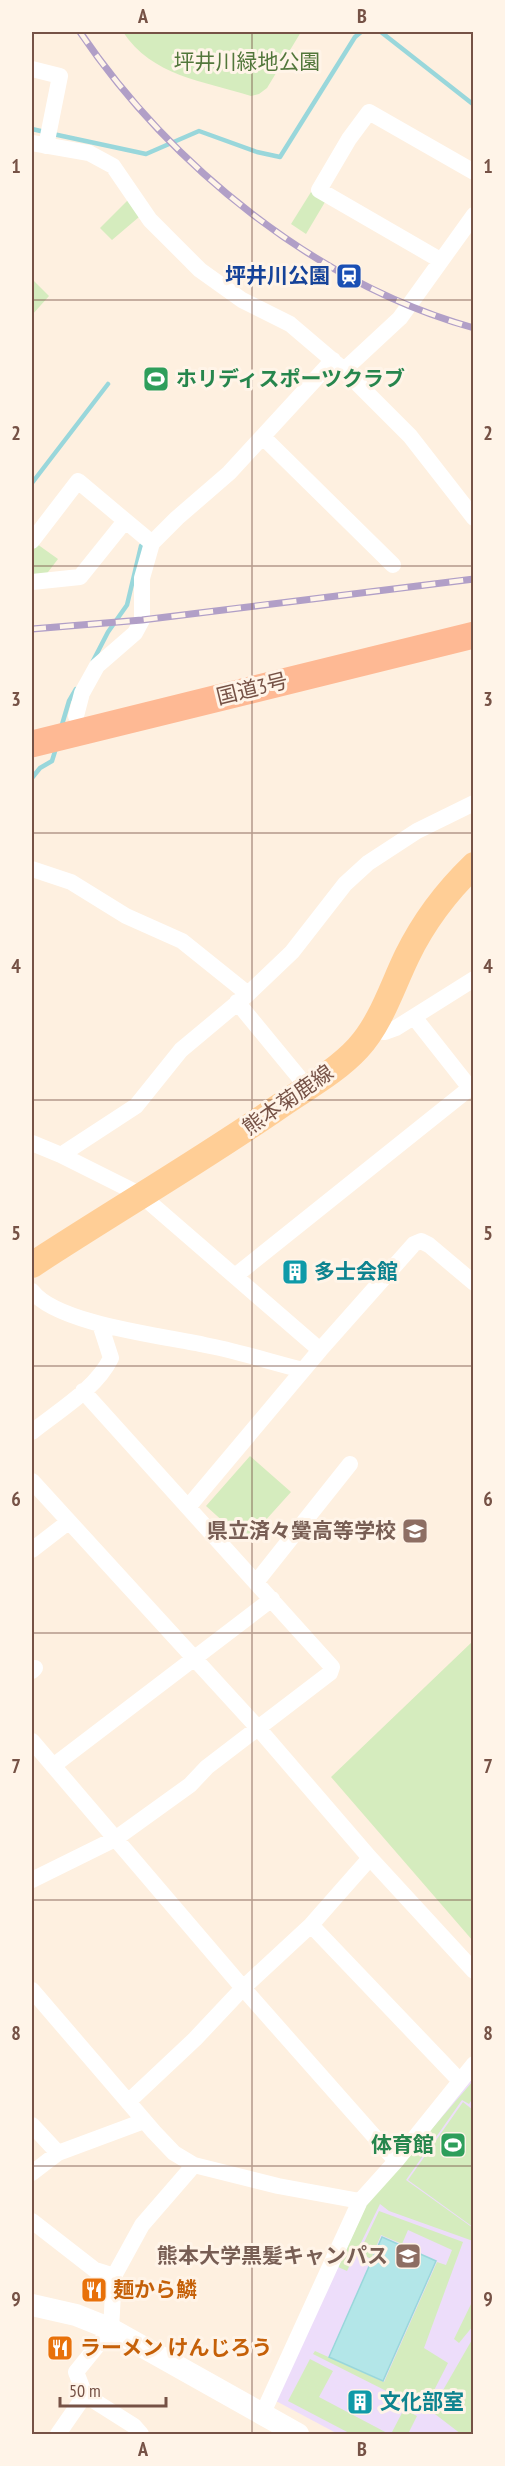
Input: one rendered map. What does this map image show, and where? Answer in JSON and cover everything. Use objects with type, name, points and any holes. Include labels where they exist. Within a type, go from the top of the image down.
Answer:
[{"type":"highway","name":"国道3号","points":[[32,728],[474,620]]},
{"type":"highway","name":"国道3号","points":[[32,744],[474,635]]},
{"type":"main road","name":"熊本菊鹿線","points":[[32,1265],[223,1145],[335,1068],[358,1048],[384,1008],[408,955],[435,908],[454,884],[474,865]]},
{"type":"main road","points":[[32,2305],[76,2314],[111,2329],[292,2433]]},
{"type":"street","points":[[32,69],[60,76],[54,109],[42,142],[89,153],[113,166],[150,220],[200,270],[242,300],[290,324],[338,365],[410,436],[474,518]]},
{"type":"street","points":[[440,260],[319,190],[349,139],[369,112],[474,172]]},
{"type":"street","points":[[75,716],[82,693],[97,666],[135,633],[142,620],[142,578],[148,540],[229,473],[338,365],[400,318],[474,215]]},
{"type":"street","points":[[263,437],[393,564]]},
{"type":"street","points":[[32,541],[78,481],[148,540]]},
{"type":"street","points":[[32,582],[80,577],[125,521]]},
{"type":"street","points":[[61,1155],[136,1106],[181,1050],[243,998],[292,952],[345,884],[368,863],[417,831],[474,803]]},
{"type":"street","points":[[32,869],[71,882],[126,916],[182,941],[243,998],[307,1087]]},
{"type":"street","points":[[371,1030],[385,1032],[396,1028],[474,979]]},
{"type":"street","points":[[235,1276],[470,1088],[414,1017]]},
{"type":"street","points":[[32,1143],[141,1195],[320,1350]]},
{"type":"street","points":[[189,1506],[320,1350],[414,1244],[421,1241],[429,1245],[474,1283]]},
{"type":"street","points":[[32,1291],[37,1298],[100,1324],[206,1345],[303,1370]]},
{"type":"street","points":[[32,1432],[106,1370],[111,1358],[100,1324]]},
{"type":"street","points":[[32,1880],[115,1839],[190,1785],[207,1767],[330,1673],[332,1667],[257,1581],[83,1391]]},
{"type":"street","points":[[257,1581],[350,1464]]},
{"type":"street","points":[[32,1481],[258,1728],[370,1858],[474,1971]]},
{"type":"street","points":[[32,1550],[68,1522]]},
{"type":"street","points":[[53,1766],[272,1599]]},
{"type":"street","points":[[32,1741],[243,1988],[396,2162]]},
{"type":"street","points":[[129,2102],[195,2039],[243,1988],[311,1925],[370,1858]]},
{"type":"street","points":[[311,1925],[460,2081]]},
{"type":"street","points":[[32,1990],[174,2153],[194,2165],[278,2186],[360,2201]]},
{"type":"street","points":[[262,2415],[360,2201],[396,2162],[474,2064]]},
{"type":"street","points":[[32,2173],[58,2152],[144,2121]]},
{"type":"street","points":[[32,2125],[58,2152]]},
{"type":"street","points":[[141,2434],[134,2426],[85,2395],[76,2372],[111,2329],[114,2277],[142,2225],[194,2165]]},
{"type":"street","points":[[32,2221],[95,2271],[114,2277]]},
{"type":"street","points":[[58,2434],[85,2395]]},
{"type":"shaded area","name":"熊本大学黒髪キャンパス","points":[[473,2078],[473,2434],[338,2434],[276,2401],[366,2204]]},
{"type":"green space","name":"坪井川緑地公園","points":[[123,32],[301,32],[267,88],[251,96],[197,81],[164,68],[135,47]]},
{"type":"green space","points":[[311,192],[325,202],[306,234],[291,224]]},
{"type":"green space","points":[[129,199],[139,217],[112,240],[100,228]]},
{"type":"green space","points":[[32,279],[49,296],[32,315]]},
{"type":"green space","points":[[37,544],[58,559],[45,576],[32,578],[32,551]]},
{"type":"green space","points":[[250,1456],[291,1492],[246,1542],[206,1506]]},
{"type":"green space","points":[[473,1641],[473,1941],[331,1777]]},
{"type":"green space","points":[[473,2081],[473,2098],[469,2104],[462,2100],[406,2180],[473,2228],[473,2241],[389,2211],[380,2204],[347,2271],[338,2267],[367,2204]]},
{"type":"green space","name":"体育館","points":[[463,2102],[473,2110],[473,2227],[408,2180]]},
{"type":"green space","points":[[379,2211],[463,2242],[424,2348],[448,2363],[424,2410],[313,2354],[315,2351],[384,2382],[437,2262],[446,2265],[452,2250],[408,2230],[402,2244],[381,2235],[371,2259],[359,2253]]},
{"type":"green space","points":[[473,2300],[473,2326],[459,2343],[454,2339]]},
{"type":"green space","points":[[473,2338],[473,2434],[461,2434],[431,2411]]},
{"type":"green space","points":[[310,2359],[333,2371],[319,2397],[389,2434],[351,2434],[288,2401]]},
{"type":"green space","points":[[404,2409],[417,2416],[408,2434],[391,2434]]},
{"type":"water","points":[[382,2237],[436,2261],[383,2381],[329,2357]]},
{"type":"waterway","points":[[53,134],[146,154],[199,131],[257,152],[280,157],[355,37],[361,32]]},
{"type":"waterway","points":[[381,32],[474,105]]},
{"type":"waterway","points":[[32,129],[45,132]]},
{"type":"waterway","points":[[32,483],[108,384]]},
{"type":"waterway","points":[[93,661],[108,632],[127,605],[141,546],[145,541]]},
{"type":"waterway","points":[[61,728],[69,701],[76,689]]},
{"type":"waterway","points":[[32,778],[40,768],[52,761],[56,748]]},
{"type":"railway","points":[[80,32],[117,81],[158,129],[203,173],[252,214],[304,250],[359,282],[415,308],[474,328]]},
{"type":"railway","points":[[32,629],[142,620],[474,579]]},
{"type":"place","name":"坪井川公園","points":[[349,276]]},
{"type":"place","name":"ホリディスポーツクラブ","points":[[156,379]]},
{"type":"place","name":"多士会館","points":[[295,1272]]},
{"type":"place","name":"県立済々黌高等学校","points":[[415,1531]]},
{"type":"place","name":"体育館","points":[[453,2145]]},
{"type":"place","name":"熊本大学黒髪キャンパス","points":[[408,2256]]},
{"type":"place","name":"麺から鱗","points":[[94,2290]]},
{"type":"place","name":"ラーメン けんじろう","points":[[60,2348]]},
{"type":"place","name":"文化部室","points":[[360,2402]]}]
